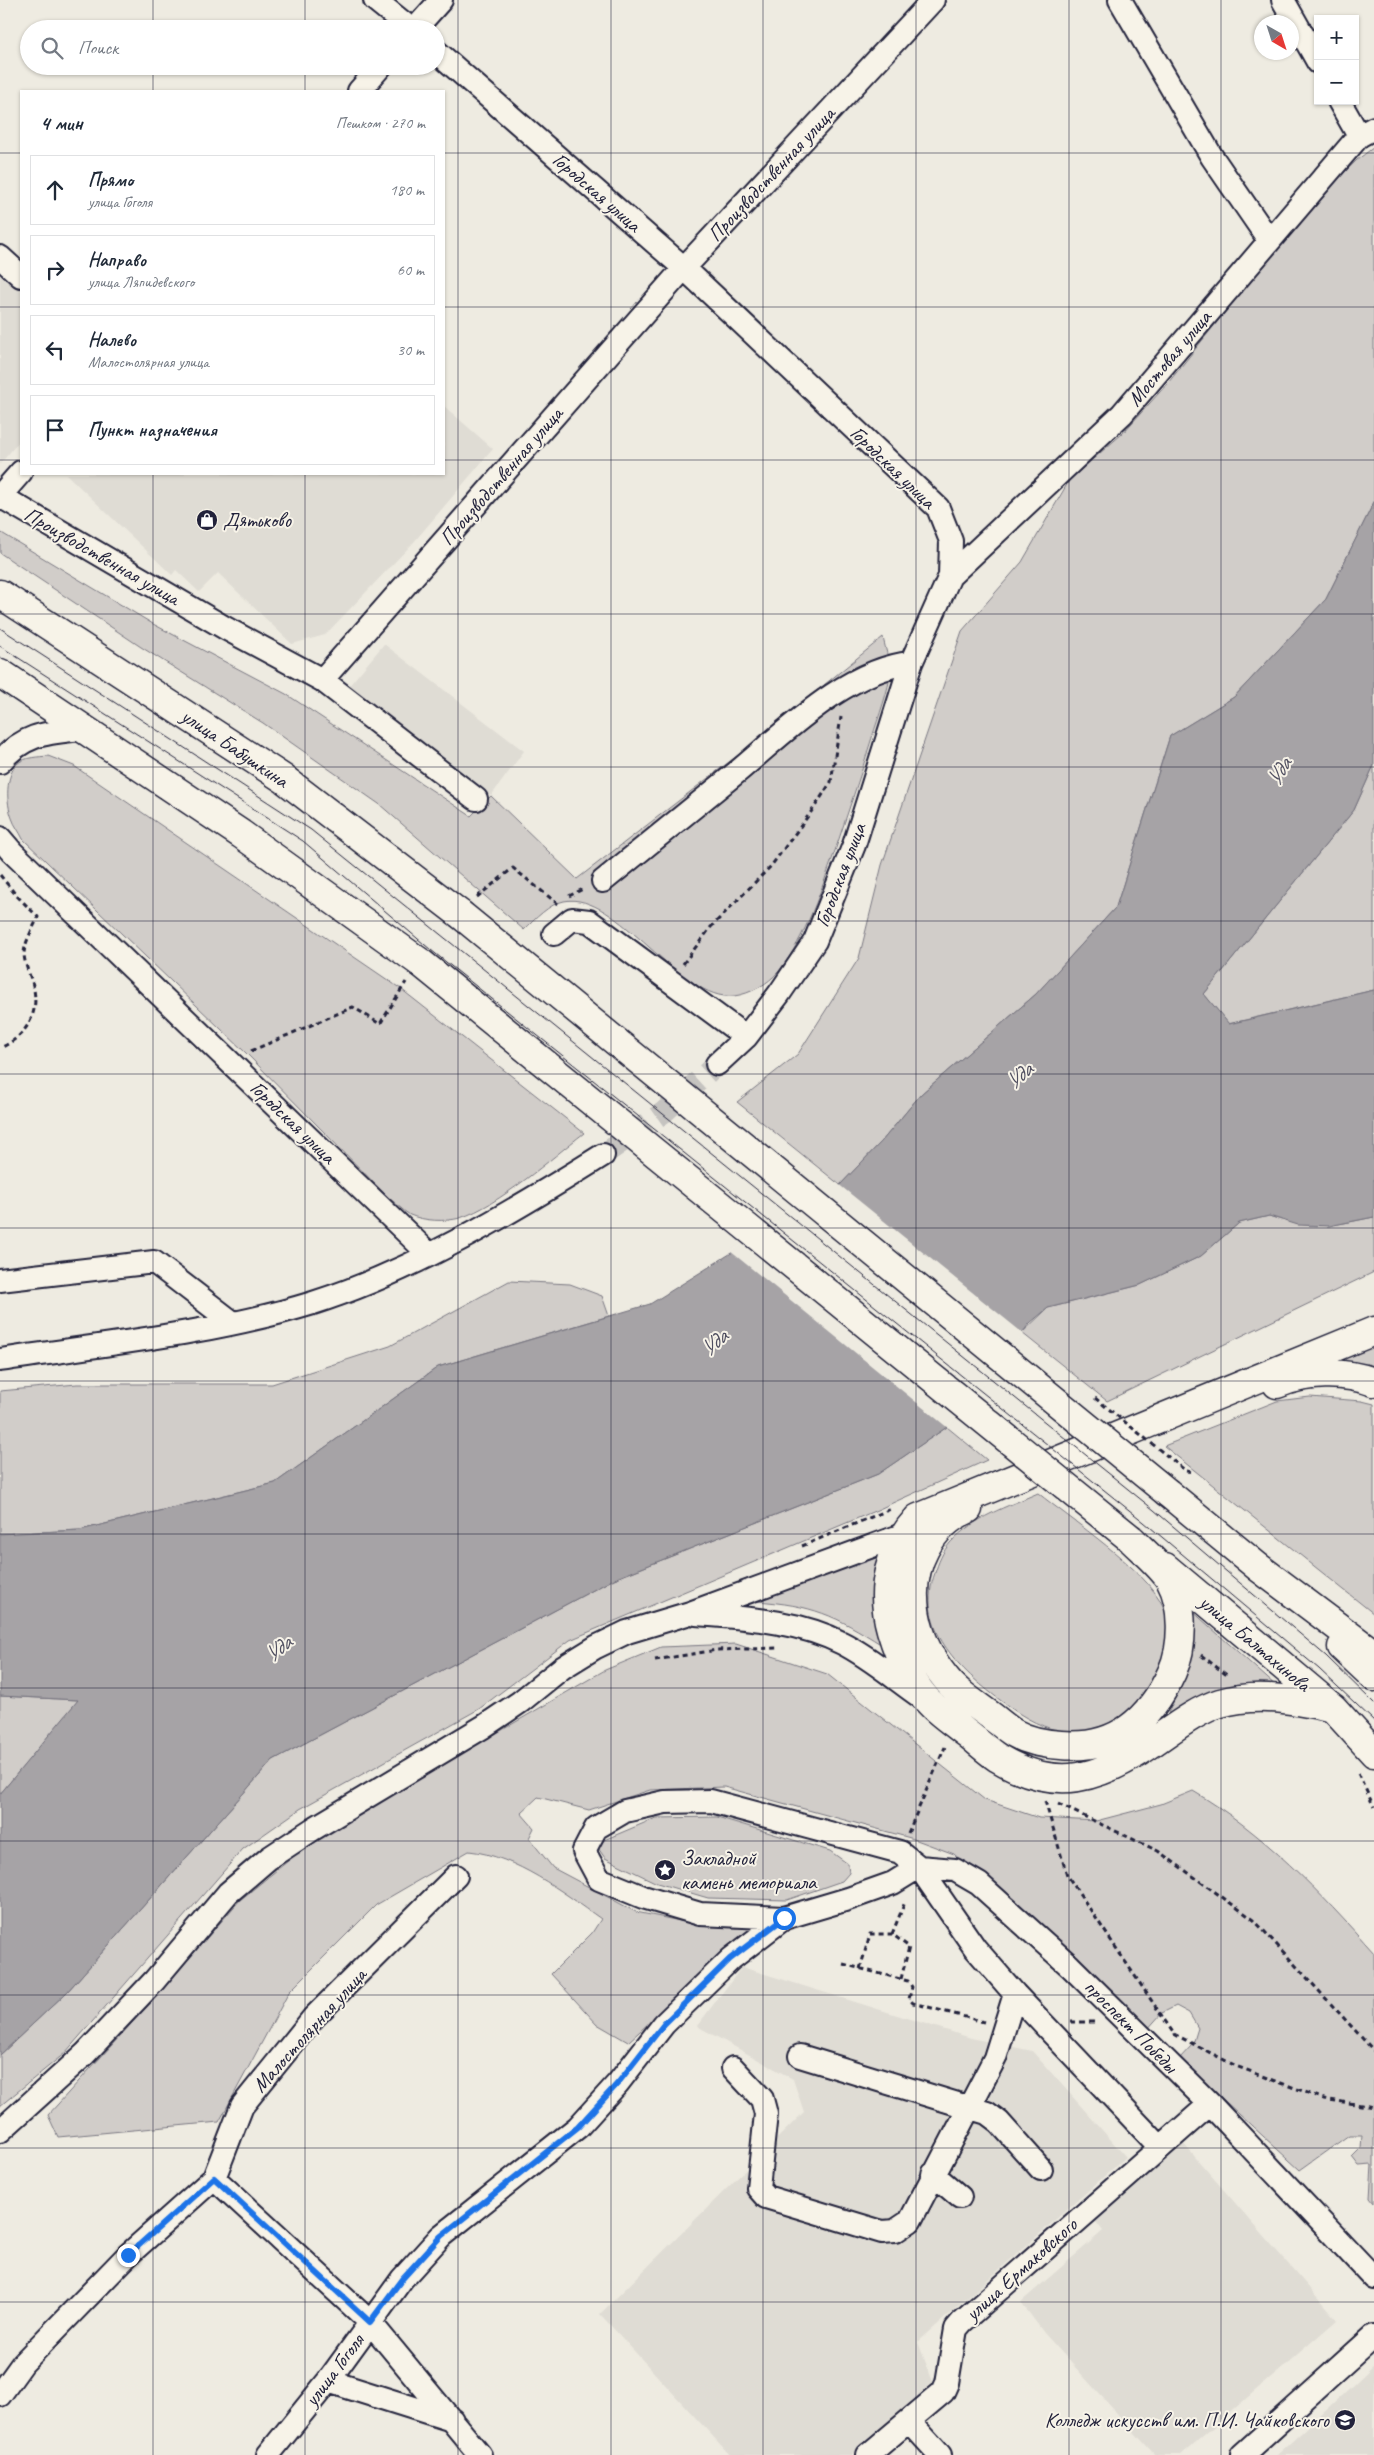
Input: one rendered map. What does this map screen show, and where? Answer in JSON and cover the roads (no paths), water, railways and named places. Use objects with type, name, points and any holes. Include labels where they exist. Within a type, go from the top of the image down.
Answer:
[{"type":"main road","name":"улица Бабушкина","points":[[0,594],[284,779],[465,908],[1258,1567]]},
{"type":"main road","points":[[0,673],[241,834],[416,968],[1131,1539],[1170,1579],[1177,1600],[1179,1642],[1175,1666],[1150,1710],[1134,1725],[1113,1738],[1092,1745],[1051,1745],[1014,1733],[962,1695],[945,1677],[933,1661],[923,1640],[916,1618],[913,1596],[919,1561],[929,1542],[953,1515],[1296,1376],[1334,1375],[1374,1382]]},
{"type":"main road","points":[[1333,1708],[1289,1699],[1267,1698],[1221,1703],[1181,1723],[1117,1766],[1096,1774],[1072,1778],[1043,1776],[1019,1769],[996,1757],[932,1705],[903,1663],[888,1621],[886,1601],[887,1579],[892,1557],[910,1526],[1374,1331]]},
{"type":"main road","name":"улица Балтахинова","points":[[1131,1539],[1333,1708],[1374,1753]]},
{"type":"main road","points":[[1258,1567],[1363,1636],[1374,1654]]},
{"type":"main road","points":[[1258,1567],[1374,1677]]},
{"type":"street","points":[[375,0],[401,20]]},
{"type":"street","points":[[422,20],[441,0]]},
{"type":"street","name":"Производственная улица","points":[[0,496],[227,629],[322,680],[684,268],[933,0]]},
{"type":"street","points":[[1120,0],[1212,157],[1269,240]]},
{"type":"street","points":[[1283,0],[1317,60]]},
{"type":"street","name":"Городская улица","points":[[445,58],[684,268],[938,508],[951,542],[950,576],[911,663],[854,845],[815,941],[779,994],[746,1037],[717,1064]]},
{"type":"street","points":[[360,90],[373,75]]},
{"type":"street","points":[[1342,105],[1366,132]]},
{"type":"street","name":"Мостовая улица","points":[[950,576],[1122,414],[1269,240],[1366,132]]},
{"type":"street","points":[[0,257],[20,275]]},
{"type":"street","points":[[0,496],[20,473]]},
{"type":"street","points":[[602,881],[815,708],[852,683],[892,664],[911,663]]},
{"type":"street","points":[[322,680],[476,799]]},
{"type":"street","points":[[0,762],[18,745],[32,736],[83,729]]},
{"type":"street","name":"Городская улица","points":[[6,845],[429,1254]]},
{"type":"street","points":[[554,934],[572,919],[589,921],[746,1037]]},
{"type":"street","points":[[0,1360],[206,1328],[321,1300],[373,1282],[429,1254],[524,1204],[603,1155]]},
{"type":"street","points":[[0,1280],[154,1262],[232,1322]]},
{"type":"street","points":[[0,2131],[85,2054],[154,1981],[228,1892],[269,1858],[313,1829],[483,1727],[520,1702],[562,1668],[596,1647],[627,1632],[690,1613],[910,1526],[953,1515]]},
{"type":"street","points":[[690,1613],[752,1618],[804,1628],[842,1643],[932,1705]]},
{"type":"street","points":[[784,1918],[700,1914],[643,1897],[599,1879],[584,1851],[596,1828],[625,1811],[666,1802],[711,1801],[900,1852],[919,1867],[969,1941],[1014,1994],[1160,2147]]},
{"type":"street","name":"улица Гоголя","points":[[268,2455],[328,2381],[402,2279],[441,2236],[578,2127],[618,2083],[664,2024],[730,1959],[784,1918],[893,1883],[919,1867]]},
{"type":"street","name":"проспект Победы","points":[[919,1867],[955,1870],[978,1884],[1070,1966],[1154,2051],[1210,2104],[1374,2278]]},
{"type":"street","name":"Малостолярная улица","points":[[0,2395],[23,2363],[128,2255],[214,2178],[242,2106],[314,2017],[456,1876]]},
{"type":"street","points":[[733,2068],[762,2099],[766,2114],[758,2188],[766,2197],[882,2232],[895,2231],[910,2221],[995,2058],[1014,1994]]},
{"type":"street","points":[[800,2056],[987,2113],[999,2122],[1041,2169]]},
{"type":"street","name":"улица Ермаковского","points":[[868,2455],[943,2392],[947,2383],[956,2329],[962,2322],[1210,2104]]},
{"type":"street","points":[[933,2174],[960,2197]]},
{"type":"street","points":[[214,2178],[370,2322],[480,2455]]},
{"type":"street","points":[[1242,2455],[1374,2336]]},
{"type":"street","points":[[0,2369],[23,2363]]},
{"type":"street","points":[[328,2381],[452,2420]]},
{"type":"street","points":[[909,2421],[940,2455]]},
{"type":"water","name":"Уда","points":[[1374,502],[1374,765],[1354,810],[1204,994],[1229,1024],[1374,990],[1374,1217],[1329,1226],[1298,1225],[1269,1216],[1239,1223],[1201,1256],[1140,1285],[1048,1308],[1030,1323],[947,1427],[878,1474],[614,1579],[273,1760],[67,1992],[0,2055],[0,1794],[78,1700],[0,1696],[0,1534],[80,1530],[275,1483],[438,1367],[650,1304],[840,1185],[882,1141],[921,1094],[1036,994],[1116,907],[1170,736],[1234,697],[1326,599]]},
{"type":"tunnel","points":[[603,1155],[664,1112],[717,1064]]},
{"type":"tram line","points":[[0,628],[311,830],[1154,1510],[1326,1656],[1374,1703]]},
{"type":"tram line","points":[[0,646],[303,841],[431,950],[1144,1522],[1319,1669],[1374,1721]]},
{"type":"place","name":"Дятьково","points":[[207,520]]},
{"type":"place","name":"Закладной камень мемориала","points":[[665,1870]]},
{"type":"place","name":"Колледж искусств им. П.И. Чайковского","points":[[1345,2420]]}]
